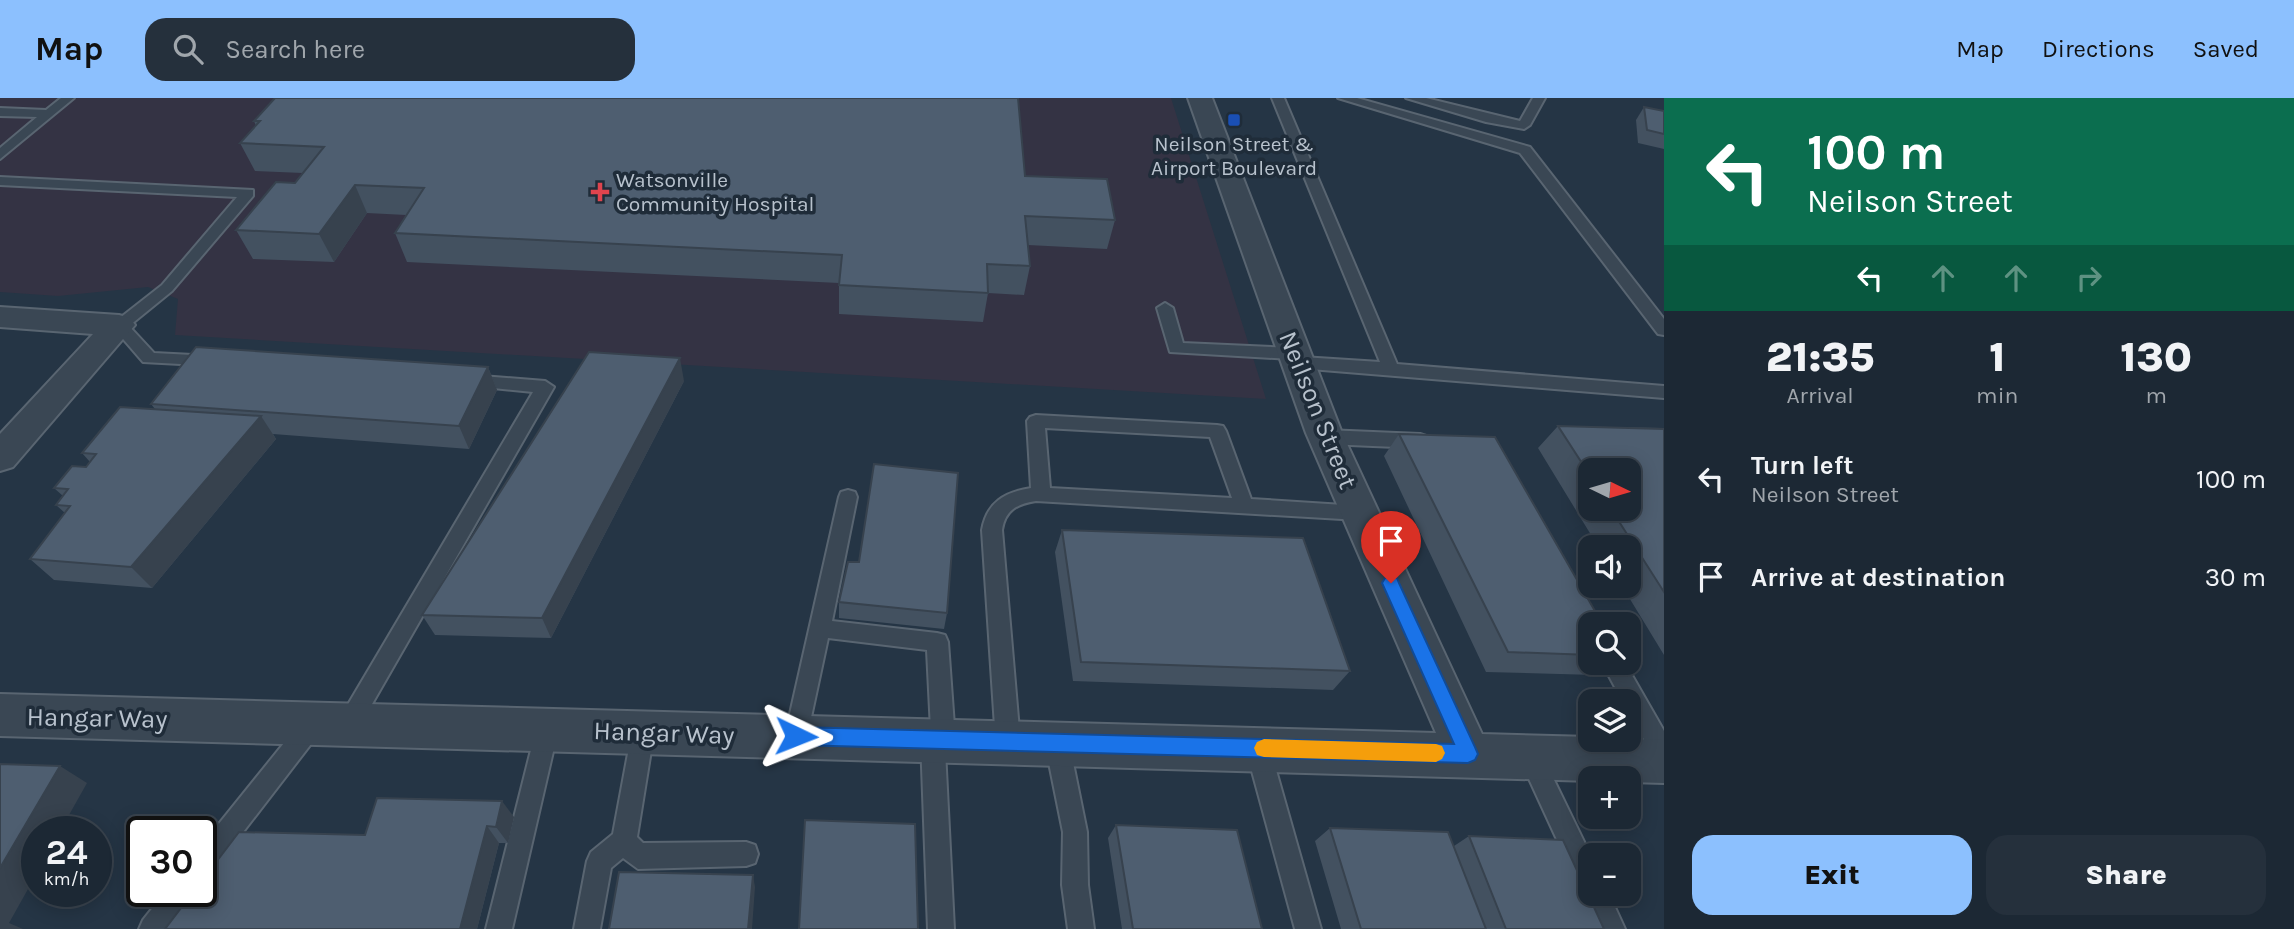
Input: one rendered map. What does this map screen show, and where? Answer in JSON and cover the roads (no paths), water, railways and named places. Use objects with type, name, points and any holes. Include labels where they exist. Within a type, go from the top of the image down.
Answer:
[{"type":"street","name":"Neilson Street","points":[[1200,98],[1326,437],[1468,754]]},
{"type":"street","points":[[0,317],[119,325]]},
{"type":"street","points":[[0,457],[119,325]]},
{"type":"street","name":"Hangar Way","points":[[0,715],[1664,761]]},
{"type":"lane","points":[[2,150],[68,98]]},
{"type":"lane","points":[[1278,98],[1391,369]]},
{"type":"lane","points":[[1345,98],[1525,150],[1664,330]]},
{"type":"lane","points":[[1412,98],[1524,125],[1539,98]]},
{"type":"lane","points":[[1442,126],[1453,109]]},
{"type":"lane","points":[[0,112],[49,114]]},
{"type":"lane","points":[[0,181],[247,193],[167,288],[119,325],[149,358],[231,364]]},
{"type":"lane","points":[[1164,308],[1176,348],[1664,392]]},
{"type":"lane","points":[[217,849],[331,724],[545,387],[449,380]]},
{"type":"lane","points":[[1041,494],[1036,421],[1217,431],[1244,506]]},
{"type":"lane","points":[[1326,437],[1440,442]]},
{"type":"lane","points":[[1008,742],[993,519],[997,509],[1014,498],[1041,494],[1359,513]]},
{"type":"lane","points":[[796,736],[848,497]]},
{"type":"lane","points":[[818,628],[937,642],[941,929]]},
{"type":"lane","points":[[1620,675],[1664,753]]},
{"type":"lane","points":[[499,929],[547,730]]},
{"type":"lane","points":[[587,929],[600,861],[624,841],[643,732]]},
{"type":"lane","points":[[1058,743],[1075,832],[1075,885],[1081,929]]},
{"type":"lane","points":[[1258,748],[1308,929]]},
{"type":"lane","points":[[1531,756],[1578,856]]},
{"type":"lane","points":[[624,841],[638,856],[746,855]]},
{"type":"lane","points":[[1601,906],[1612,929]]},
{"type":"lane","points":[[152,929],[169,907]]},
{"type":"place","name":"Neilson Street & Airport Boulevard","points":[[1234,120]]},
{"type":"place","name":"Watsonville Community Hospital","points":[[600,192]]}]
